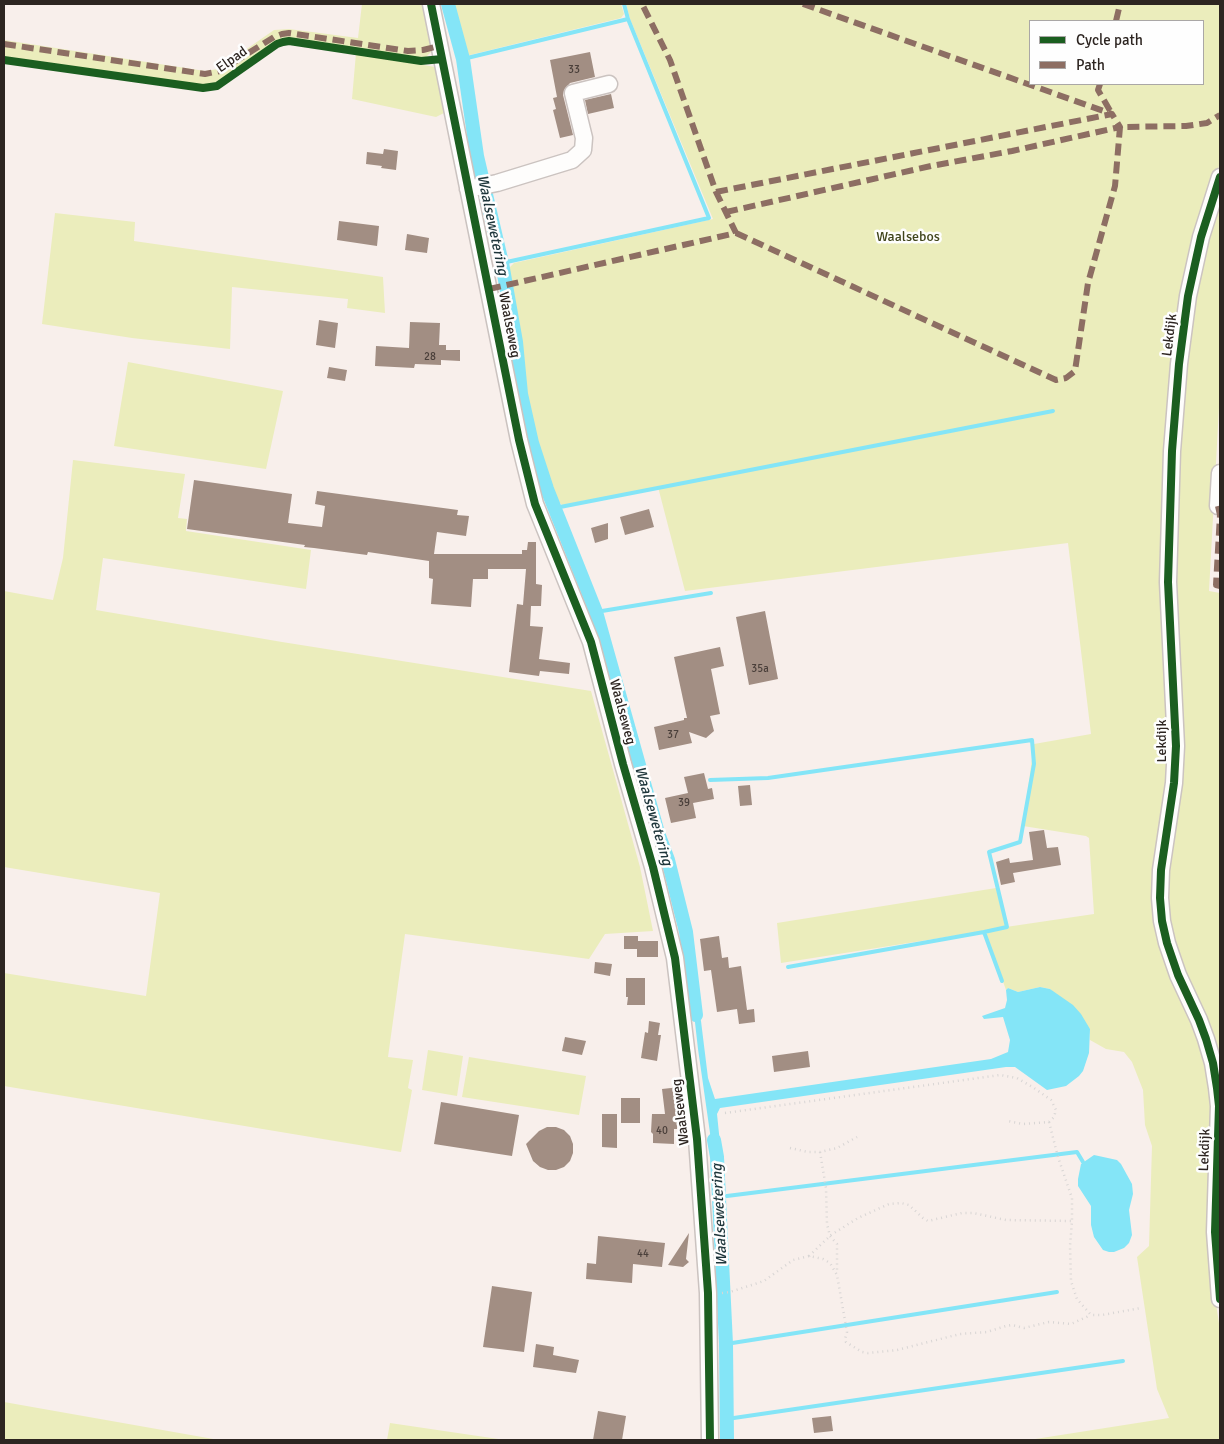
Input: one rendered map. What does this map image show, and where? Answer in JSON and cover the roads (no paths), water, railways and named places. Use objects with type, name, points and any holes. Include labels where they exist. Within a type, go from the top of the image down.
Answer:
[{"type":"street","name":"Waalseweg","points":[[431,4],[471,189],[508,388],[536,504],[591,642],[623,764],[653,867],[675,958],[697,1139],[708,1293],[710,1440]]},
{"type":"street","points":[[471,189],[495,184],[572,160],[583,150],[584,138],[573,93],[609,84]]},
{"type":"street","name":"Lekdijk","points":[[1220,177],[1201,237],[1188,296],[1179,364],[1172,451],[1168,582],[1176,746],[1174,783],[1161,870],[1160,898],[1167,943],[1178,975],[1200,1020],[1213,1063],[1217,1088],[1219,1106],[1216,1232],[1220,1299]]},
{"type":"street","points":[[1219,506],[1220,473]]},
{"type":"water","points":[[691,987],[701,1021],[708,1078],[715,1099],[991,1059],[1008,1052],[1010,1040],[1003,1017],[984,1019],[982,1016],[1005,1008],[1007,1000],[1006,990],[1008,988],[1018,992],[1040,987],[1050,989],[1073,1005],[1090,1029],[1089,1053],[1083,1071],[1079,1076],[1066,1086],[1047,1090],[1015,1067],[1006,1067],[720,1108],[717,1114],[722,1163],[713,1154]]},
{"type":"water","points":[[1094,1155],[1117,1160],[1132,1184],[1133,1194],[1129,1210],[1132,1235],[1129,1243],[1124,1248],[1114,1252],[1103,1250],[1094,1237],[1091,1225],[1091,1206],[1078,1186],[1081,1164]]},
{"type":"waterway","name":"Waalsewetering","points":[[448,4],[463,59],[477,156],[502,263],[516,342],[521,394],[532,443],[547,489],[596,612],[658,833],[668,860],[686,932],[696,1015]]},
{"type":"waterway","points":[[502,263],[709,218],[628,19],[624,4]]},
{"type":"waterway","points":[[463,59],[628,19]]},
{"type":"waterway","points":[[555,508],[1053,411]]},
{"type":"waterway","points":[[596,612],[711,593]]},
{"type":"waterway","points":[[710,780],[768,778],[1032,740],[1034,764],[1020,842],[989,852],[1007,927],[984,932],[1002,981]]},
{"type":"waterway","points":[[788,967],[984,932]]},
{"type":"waterway","name":"Waalsewetering","points":[[714,1140],[717,1157],[726,1344],[727,1440]]},
{"type":"waterway","points":[[719,1197],[1077,1152],[1083,1162]]},
{"type":"waterway","points":[[726,1344],[1057,1292]]},
{"type":"waterway","points":[[727,1419],[1123,1361]]},
{"type":"park label","name":"Waalsebos","points":[[908,237]]}]
